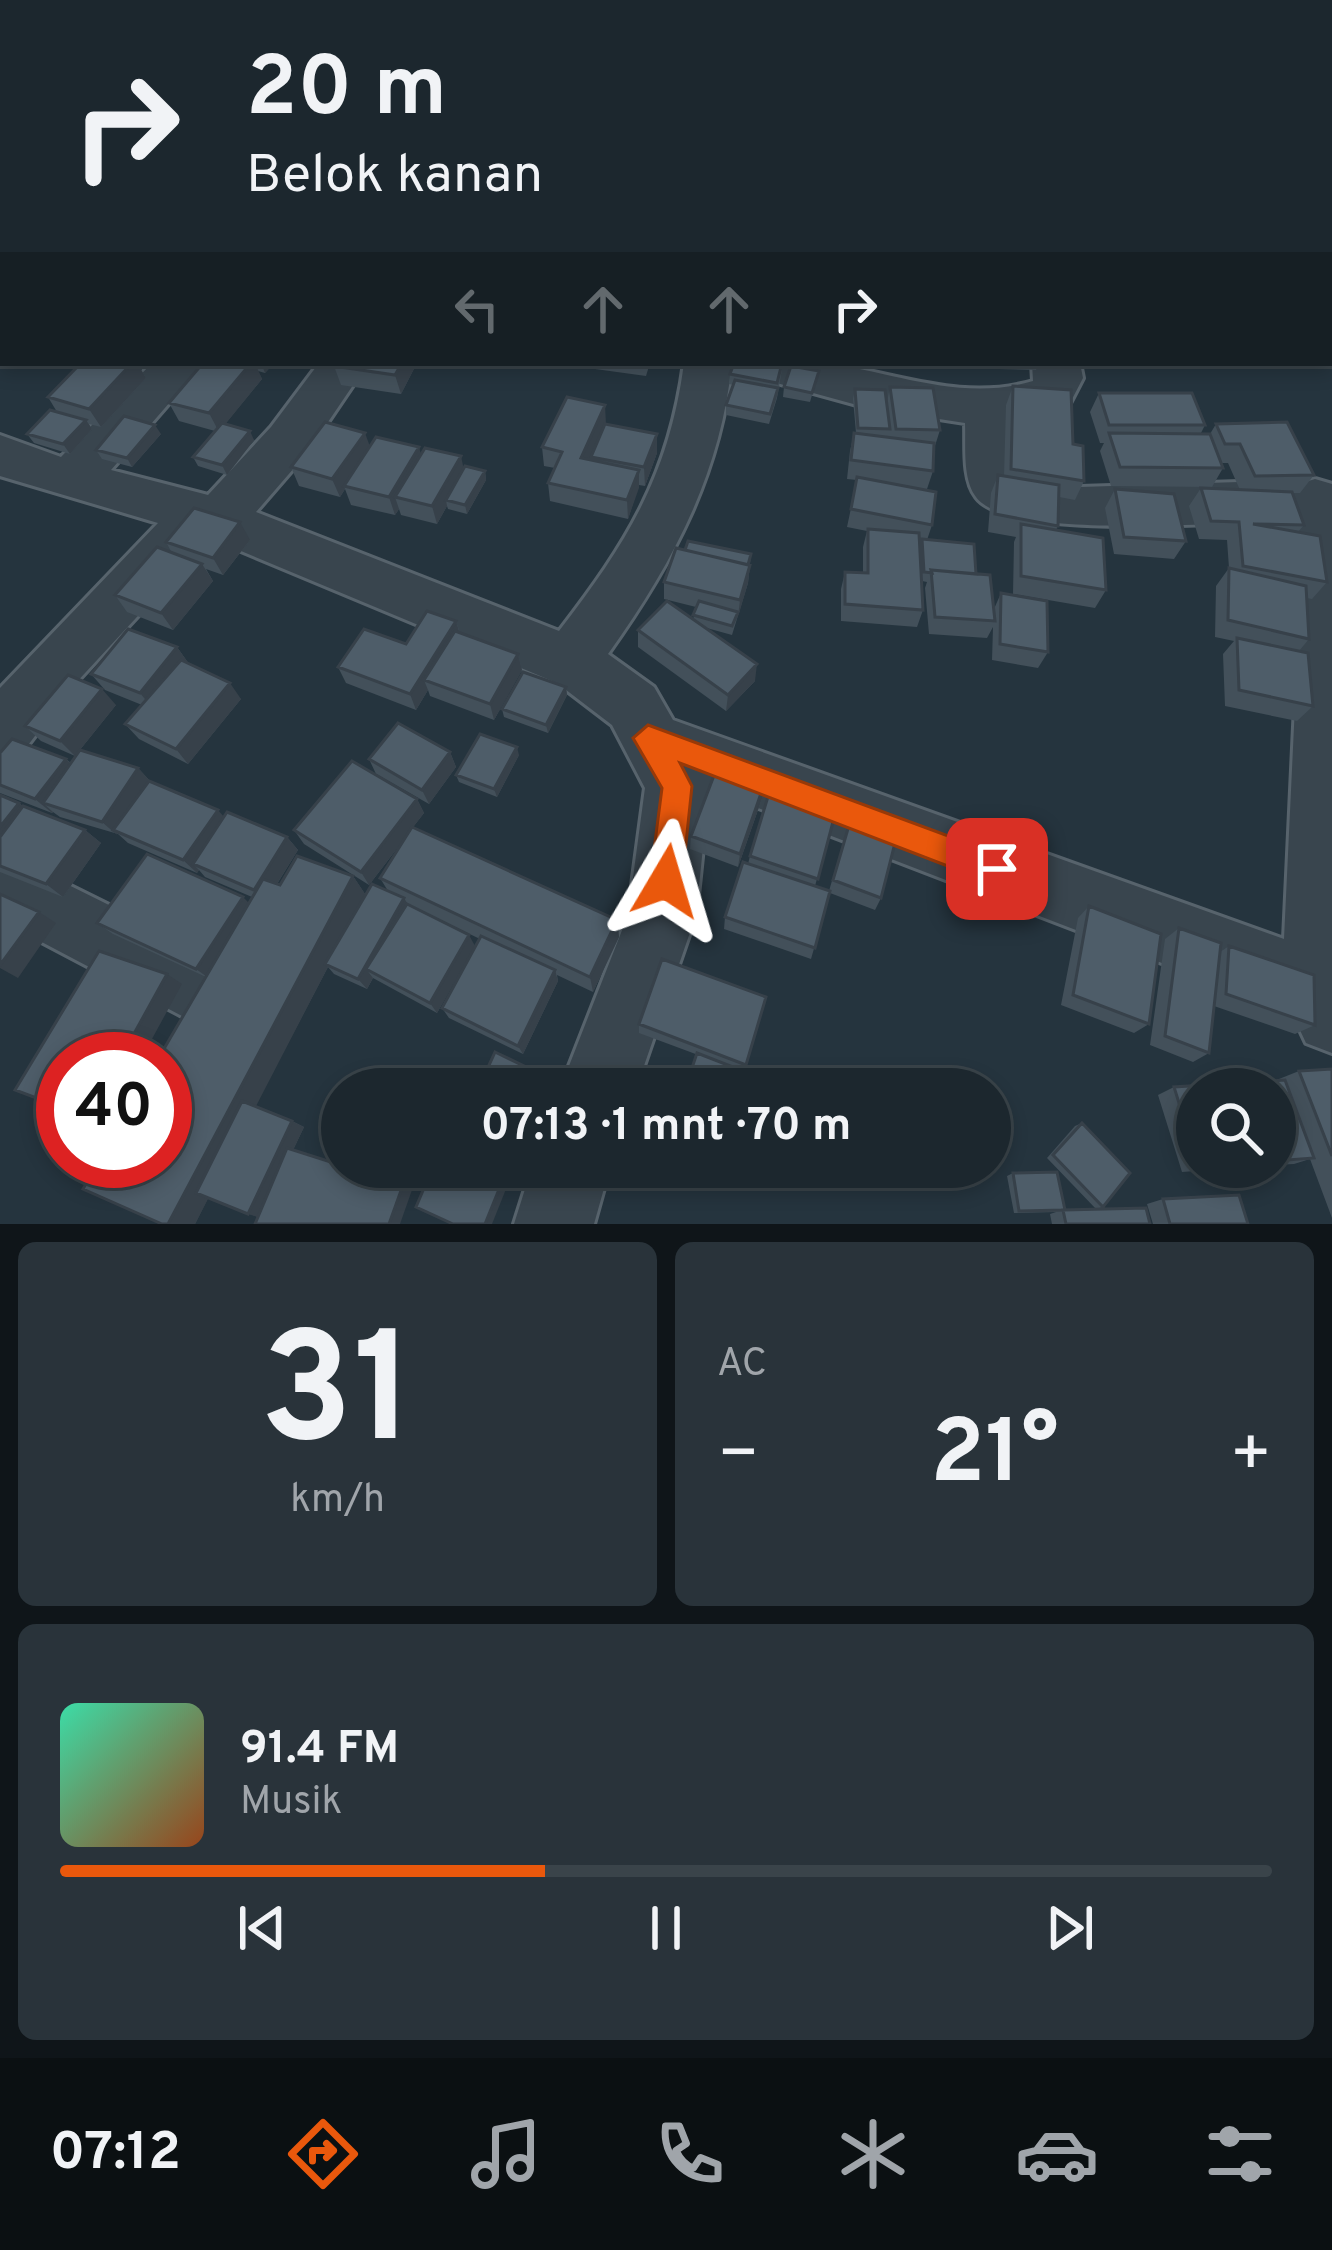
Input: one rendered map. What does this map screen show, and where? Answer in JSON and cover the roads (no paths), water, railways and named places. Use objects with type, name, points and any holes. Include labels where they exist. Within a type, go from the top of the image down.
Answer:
[{"type":"street","points":[[72,479],[177,366]]},
{"type":"street","points":[[0,734],[52,668],[289,440],[342,366]]},
{"type":"street","points":[[578,665],[579,649],[680,498],[704,412],[708,366]]},
{"type":"street","points":[[772,366],[920,405],[988,403],[1052,392],[1059,378],[1057,366]]},
{"type":"street","points":[[648,738],[1324,1002],[1329,557],[1323,499],[1081,507],[1002,491],[995,485],[988,403]]},
{"type":"street","points":[[0,454],[210,516],[578,665],[633,706],[677,786],[662,915],[606,1068]]},
{"type":"street","points":[[0,884],[207,991]]},
{"type":"street","points":[[554,1224],[565,1188]]}]
